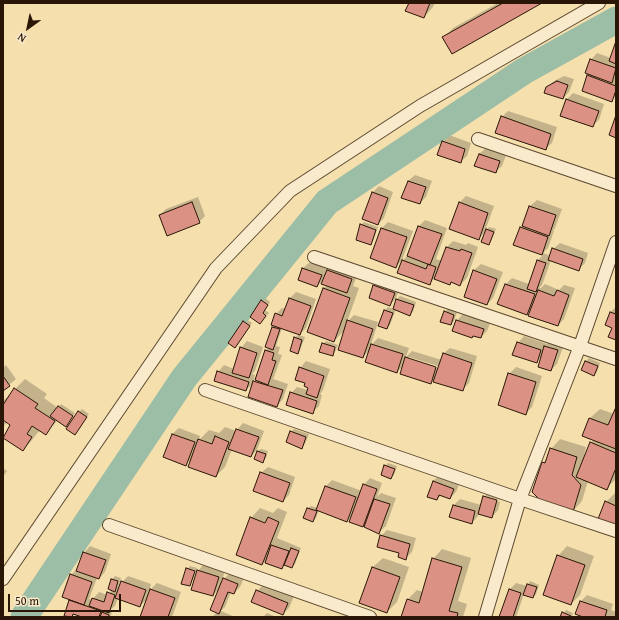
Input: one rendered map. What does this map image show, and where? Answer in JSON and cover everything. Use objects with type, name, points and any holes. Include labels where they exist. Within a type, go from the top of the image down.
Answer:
[{"type":"street","points":[[3,579],[216,268],[290,191],[420,106],[599,3]]},
{"type":"street","points":[[478,138],[616,186]]},
{"type":"street","points":[[484,617],[520,499],[580,346],[616,242]]},
{"type":"street","points":[[314,257],[616,359]]},
{"type":"street","points":[[205,390],[616,531]]},
{"type":"street","points":[[110,525],[370,617]]},
{"type":"building","points":[[409,3],[430,3],[424,18],[405,11]]},
{"type":"building","points":[[503,3],[542,3],[452,54],[442,37]]},
{"type":"building","points":[[616,41],[616,64],[609,61]]},
{"type":"building","points":[[590,59],[616,68],[612,83],[585,73]]},
{"type":"building","points":[[587,75],[616,86],[612,102],[582,91]]},
{"type":"building","points":[[557,81],[568,85],[563,99],[544,93],[546,87]]},
{"type":"building","points":[[566,99],[599,111],[593,127],[560,116]]},
{"type":"building","points":[[616,115],[616,138],[609,135]]},
{"type":"building","points":[[501,116],[551,134],[546,150],[495,133]]},
{"type":"building","points":[[442,141],[465,149],[461,163],[437,155]]},
{"type":"building","points":[[479,154],[500,161],[496,173],[474,166]]},
{"type":"building","points":[[408,181],[426,187],[420,204],[401,198]]},
{"type":"building","points":[[372,192],[388,198],[378,225],[362,219]]},
{"type":"building","points":[[192,202],[200,223],[167,236],[159,215]]},
{"type":"building","points":[[459,202],[488,213],[479,240],[449,229]]},
{"type":"building","points":[[529,206],[556,215],[549,236],[522,226]]},
{"type":"building","points":[[360,224],[376,230],[371,245],[356,240]]},
{"type":"building","points":[[418,226],[442,234],[430,265],[407,256]]},
{"type":"building","points":[[520,227],[548,237],[542,255],[513,245]]},
{"type":"building","points":[[381,228],[407,237],[396,268],[370,258]]},
{"type":"building","points":[[486,229],[494,232],[489,245],[481,242]]},
{"type":"building","points":[[446,247],[460,251],[461,249],[472,253],[460,286],[451,282],[450,285],[434,279]]},
{"type":"building","points":[[552,248],[583,259],[579,271],[548,260]]},
{"type":"building","points":[[402,260],[426,269],[428,264],[436,267],[430,285],[397,273]]},
{"type":"building","points":[[537,260],[546,263],[536,292],[527,289]]},
{"type":"building","points":[[302,268],[322,275],[317,287],[298,280]]},
{"type":"building","points":[[327,270],[352,279],[347,293],[321,284]]},
{"type":"building","points":[[473,270],[497,279],[487,305],[464,297]]},
{"type":"building","points":[[505,284],[535,294],[527,315],[497,304]]},
{"type":"building","points":[[373,285],[395,293],[390,306],[369,298]]},
{"type":"building","points":[[323,288],[350,298],[334,342],[307,332]]},
{"type":"building","points":[[538,290],[554,296],[557,290],[569,295],[558,326],[528,316]]},
{"type":"building","points":[[289,298],[311,306],[300,335],[271,325],[275,313],[282,316]]},
{"type":"building","points":[[396,299],[414,305],[410,316],[393,309]]},
{"type":"building","points":[[261,300],[268,305],[263,313],[266,316],[260,324],[250,317]]},
{"type":"building","points":[[384,310],[393,313],[387,329],[378,326]]},
{"type":"building","points":[[444,311],[454,315],[451,325],[440,322]]},
{"type":"building","points":[[610,312],[616,314],[616,340],[608,337],[612,328],[605,325]]},
{"type":"building","points":[[347,320],[373,329],[363,358],[338,350]]},
{"type":"building","points":[[456,320],[484,329],[481,338],[473,336],[472,338],[452,331]]},
{"type":"building","points":[[243,321],[250,326],[235,348],[228,343]]},
{"type":"building","points":[[272,327],[280,329],[273,350],[265,347]]},
{"type":"building","points":[[294,337],[302,340],[298,354],[290,351]]},
{"type":"building","points":[[517,342],[541,350],[537,363],[512,355]]},
{"type":"building","points":[[322,343],[335,347],[333,356],[319,352]]},
{"type":"building","points":[[371,344],[403,354],[397,373],[365,362]]},
{"type":"building","points":[[544,346],[558,350],[551,371],[538,367]]},
{"type":"building","points":[[240,347],[257,353],[249,378],[232,373]]},
{"type":"building","points":[[265,350],[274,353],[272,360],[276,361],[268,385],[255,380]]},
{"type":"building","points":[[443,353],[472,363],[463,391],[433,382]]},
{"type":"building","points":[[405,357],[436,367],[431,384],[400,374]]},
{"type":"building","points":[[585,361],[598,366],[594,376],[581,370]]},
{"type":"building","points":[[299,367],[324,376],[317,398],[306,394],[308,388],[304,386],[305,383],[295,380]]},
{"type":"building","points":[[217,371],[249,382],[246,391],[214,381]]},
{"type":"building","points":[[508,373],[536,382],[526,415],[498,405]]},
{"type":"building","points":[[3,376],[10,386],[3,391]]},
{"type":"building","points":[[253,381],[283,390],[277,407],[248,397]]},
{"type":"building","points":[[14,388],[38,404],[35,408],[55,421],[46,435],[32,426],[27,434],[32,437],[23,451],[3,438],[10,425],[3,420],[3,405]]},
{"type":"building","points":[[290,392],[317,401],[313,414],[286,405]]},
{"type":"building","points":[[58,406],[73,416],[66,427],[50,416]]},
{"type":"building","points":[[616,407],[616,449],[582,436],[589,418],[608,425]]},
{"type":"building","points":[[78,411],[87,417],[75,435],[66,429]]},
{"type":"building","points":[[236,429],[259,437],[251,457],[228,449]]},
{"type":"building","points":[[290,431],[306,437],[302,449],[286,442]]},
{"type":"building","points":[[172,434],[195,442],[186,466],[163,457]]},
{"type":"building","points":[[215,436],[229,442],[216,477],[188,467],[198,439],[212,444]]},
{"type":"building","points":[[590,442],[616,453],[616,468],[607,490],[576,477]]},
{"type":"building","points":[[550,448],[577,457],[572,475],[581,485],[573,512],[542,502],[532,492],[542,462],[545,463]]},
{"type":"building","points":[[257,451],[266,454],[263,463],[254,459]]},
{"type":"building","points":[[384,465],[395,469],[391,479],[381,475]]},
{"type":"building","points":[[260,472],[290,483],[283,502],[253,491]]},
{"type":"building","points":[[433,481],[454,489],[450,499],[439,495],[437,500],[427,497]]},
{"type":"building","points":[[363,484],[377,489],[363,527],[349,522]]},
{"type":"building","points":[[325,486],[356,497],[347,522],[316,510]]},
{"type":"building","points":[[483,496],[497,500],[492,518],[478,514]]},
{"type":"building","points":[[374,499],[390,504],[379,534],[364,527]]},
{"type":"building","points":[[605,501],[616,506],[616,526],[598,519]]},
{"type":"building","points":[[453,505],[475,511],[472,524],[449,517]]},
{"type":"building","points":[[307,508],[317,511],[313,522],[303,518]]},
{"type":"building","points":[[250,517],[265,523],[268,517],[279,522],[262,565],[236,555]]},
{"type":"building","points":[[380,535],[410,544],[406,560],[398,557],[399,553],[377,547]]},
{"type":"building","points":[[271,545],[289,551],[282,569],[265,563]]},
{"type":"building","points":[[291,548],[299,551],[292,568],[284,565]]},
{"type":"building","points":[[83,552],[106,560],[99,579],[76,571]]},
{"type":"building","points":[[557,555],[585,565],[571,605],[543,595]]},
{"type":"building","points":[[432,558],[462,567],[449,611],[458,613],[457,617],[401,617],[407,599],[419,603]]},
{"type":"building","points":[[372,567],[400,577],[387,613],[359,603]]},
{"type":"building","points":[[186,568],[195,571],[190,586],[181,584]]},
{"type":"building","points":[[197,570],[219,577],[213,596],[191,590]]},
{"type":"building","points":[[70,574],[92,582],[84,605],[62,597]]},
{"type":"building","points":[[223,578],[238,584],[234,594],[228,592],[219,614],[210,610]]},
{"type":"building","points":[[111,579],[118,581],[115,592],[108,589]]},
{"type":"building","points":[[121,581],[146,590],[140,607],[115,598]]},
{"type":"building","points":[[527,584],[537,587],[533,598],[523,595]]},
{"type":"building","points":[[150,589],[175,598],[168,617],[140,617]]},
{"type":"building","points":[[509,589],[521,593],[513,617],[499,617]]},
{"type":"building","points":[[256,590],[288,603],[283,615],[251,602]]},
{"type":"building","points":[[107,592],[115,595],[109,613],[89,606],[92,598],[104,602]]},
{"type":"building","points":[[69,600],[101,611],[99,617],[82,617],[73,614],[72,617],[64,616]]},
{"type":"building","points":[[580,601],[607,610],[605,617],[583,617],[575,614]]},
{"type":"building","points":[[102,612],[109,615],[109,617],[100,617]]},
{"type":"building","points":[[562,612],[571,616],[571,617],[560,617]]},
{"type":"waterway","points":[[24,617],[184,378],[327,202],[524,71],[616,20]]}]
